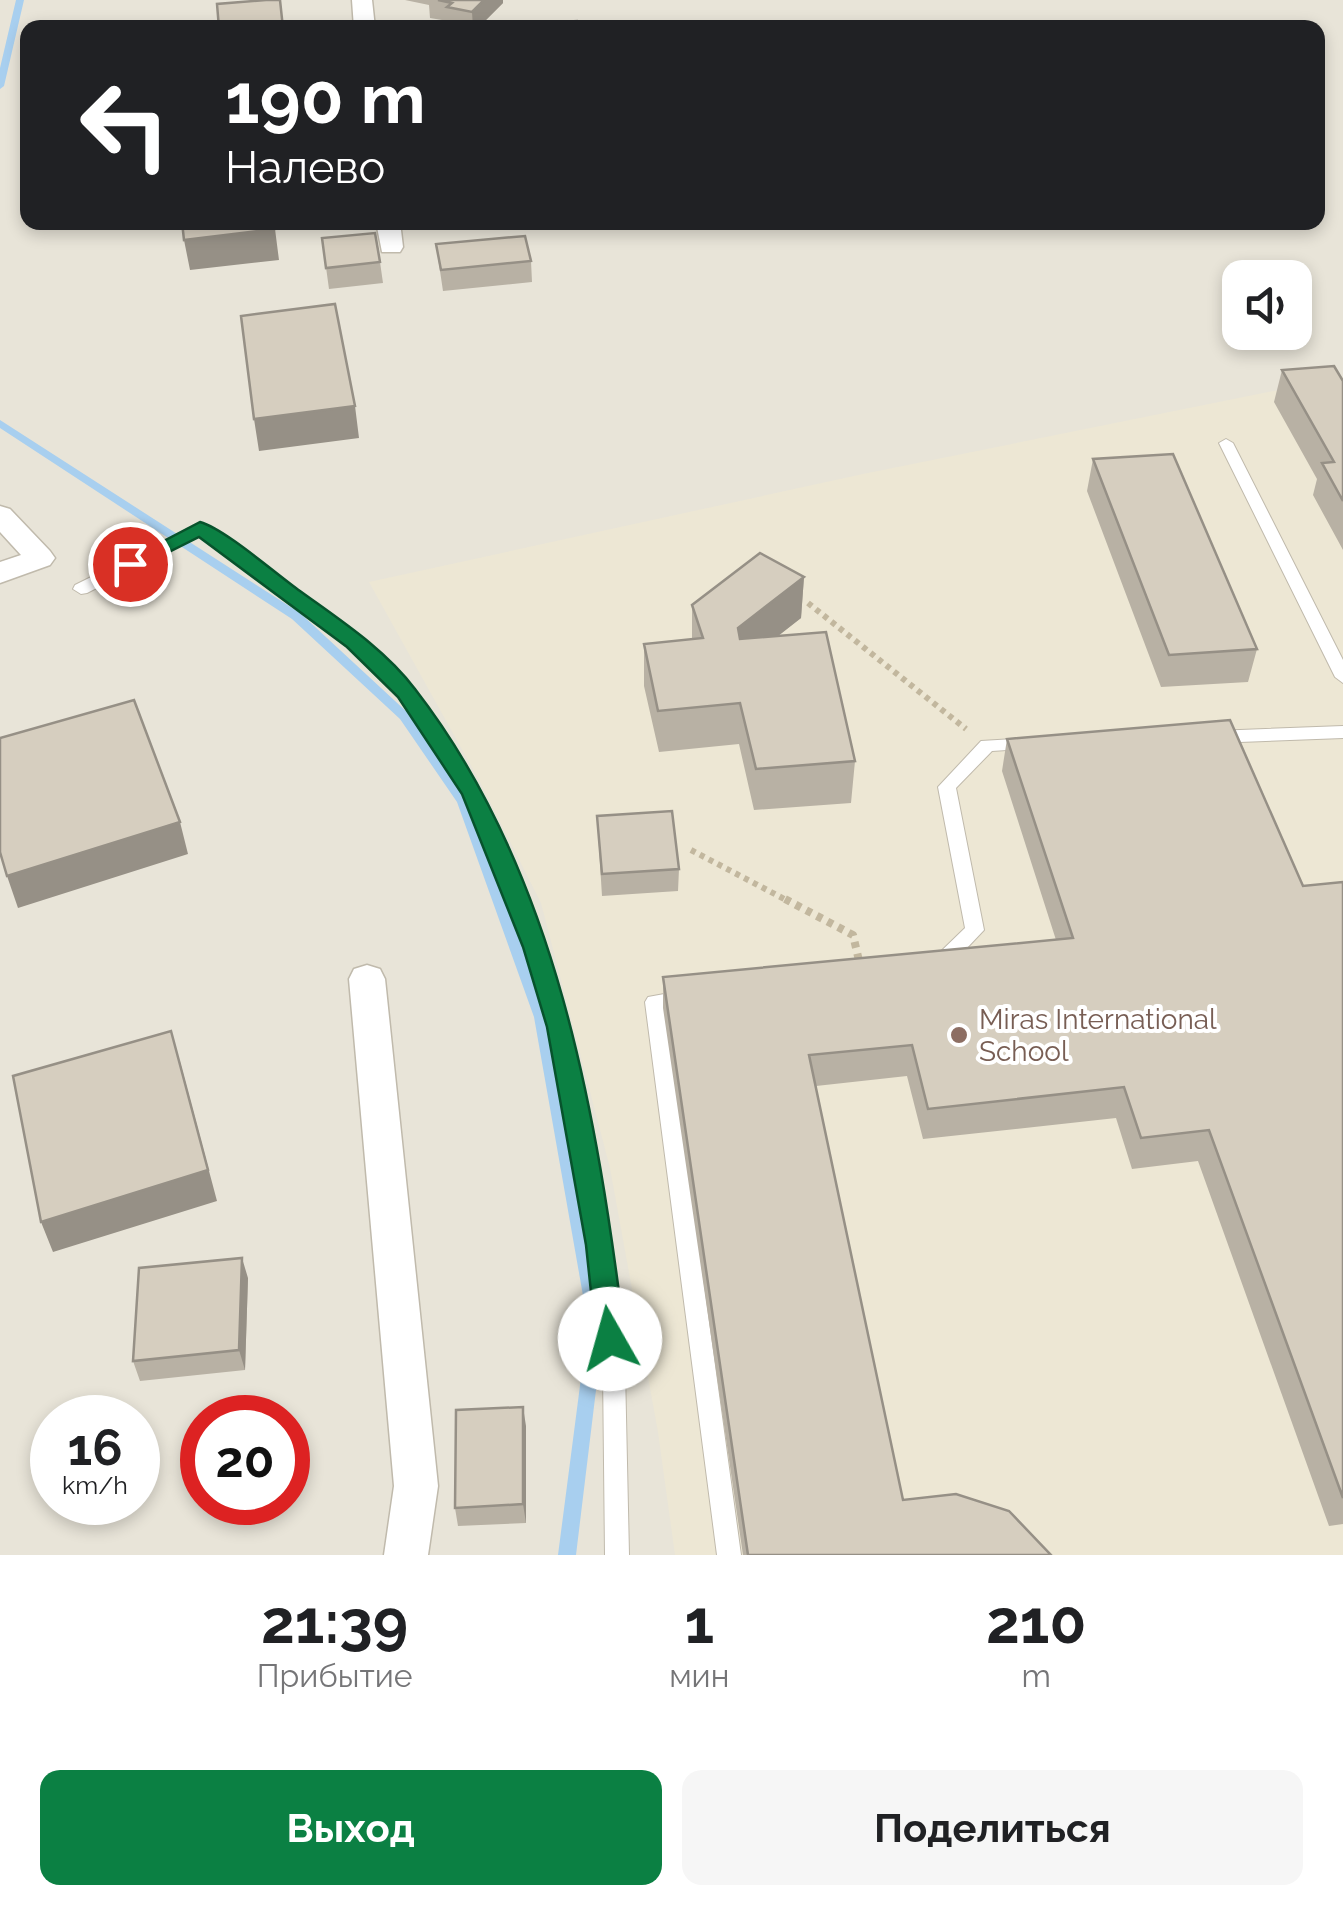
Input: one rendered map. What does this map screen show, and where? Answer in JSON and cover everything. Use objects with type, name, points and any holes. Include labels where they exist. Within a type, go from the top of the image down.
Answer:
[{"type":"street","points":[[0,515],[40,558],[0,574]]},
{"type":"street","points":[[367,979],[416,1486],[406,1555]]},
{"type":"lane","points":[[1226,443],[1343,677]]},
{"type":"lane","points":[[81,589],[200,528],[354,642],[406,691],[473,793],[535,947],[559,1027],[577,1120],[600,1245],[614,1370],[618,1555]]},
{"type":"lane","points":[[1185,738],[1343,732]]},
{"type":"lane","points":[[863,975],[942,964],[975,930],[947,786],[987,745],[1046,743]]},
{"type":"lane","points":[[712,995],[655,1002],[729,1555]]},
{"type":"path","points":[[808,603],[987,745]]},
{"type":"path","points":[[691,850],[853,935],[863,975]]},
{"type":"shaded area","points":[[0,0],[1343,0],[1343,1555],[0,1555]]},
{"type":"shaded area","name":"Miras International School","points":[[1343,377],[1343,1555],[675,1555],[658,1432],[610,1168],[541,903],[479,780],[369,582],[863,474]]},
{"type":"building","points":[[280,0],[282,20],[218,20],[217,4]]},
{"type":"building","points":[[438,0],[484,0],[472,12],[447,7],[452,3]]},
{"type":"building","points":[[183,230],[267,230],[184,240]]},
{"type":"building","points":[[375,233],[380,262],[326,268],[322,238]]},
{"type":"building","points":[[525,236],[531,261],[441,270],[436,244]]},
{"type":"building","points":[[335,304],[355,406],[254,419],[241,316]]},
{"type":"building","points":[[1334,366],[1343,381],[1343,501],[1322,463],[1334,462],[1282,370]]},
{"type":"building","points":[[1173,454],[1257,649],[1169,655],[1093,459]]},
{"type":"building","points":[[760,553],[804,577],[738,628],[740,639],[826,632],[855,761],[756,769],[740,703],[658,711],[644,644],[703,638],[692,605]]},
{"type":"building","points":[[134,700],[180,822],[7,876],[0,852],[0,738]]},
{"type":"building","points":[[1230,720],[1303,886],[1343,882],[1343,1498],[1209,1130],[1141,1138],[1124,1087],[928,1109],[912,1045],[809,1055],[903,1500],[956,1494],[1009,1511],[1051,1555],[748,1555],[663,977],[1073,938],[1007,739]]},
{"type":"building","points":[[672,811],[679,869],[602,874],[597,816]]},
{"type":"building","points":[[171,1031],[208,1170],[41,1222],[13,1076]]},
{"type":"building","points":[[242,1258],[239,1350],[133,1361],[139,1268]]},
{"type":"building","points":[[523,1407],[523,1504],[455,1508],[456,1410]]},
{"type":"waterway","points":[[0,86],[20,0]]},
{"type":"waterway","points":[[0,423],[296,616],[404,716],[463,801],[541,1017],[596,1324],[567,1555]]},
{"type":"place","name":"Miras International School","points":[[959,1035]]},
{"type":"route","points":[[130,564],[200,528],[354,642],[406,691],[456,764],[473,793],[535,947],[559,1027],[600,1245],[610,1339]]}]
